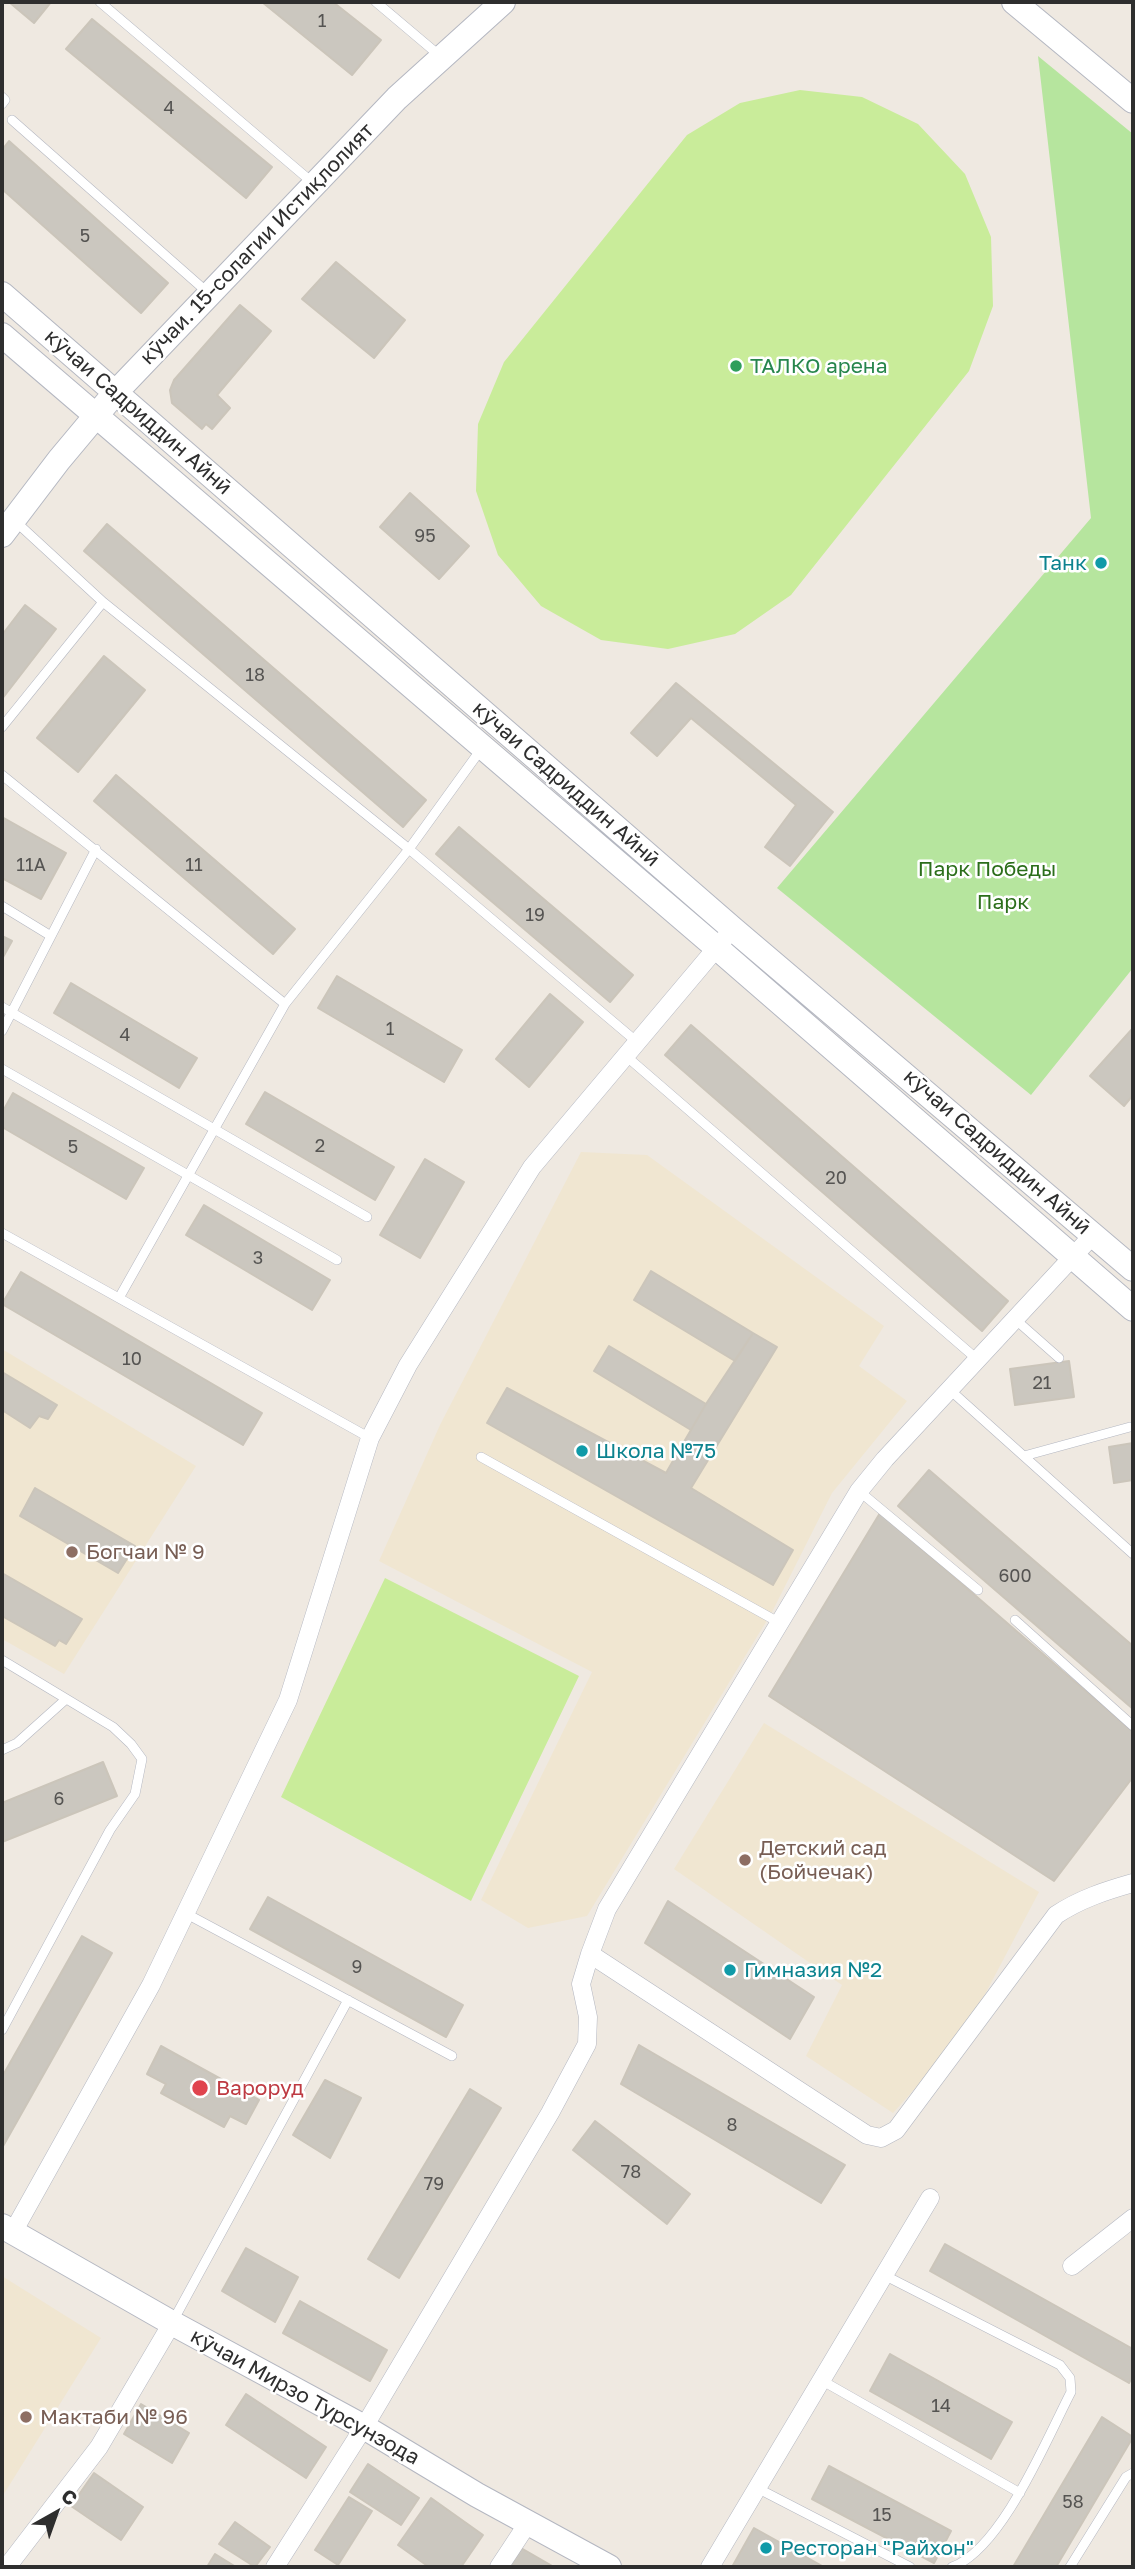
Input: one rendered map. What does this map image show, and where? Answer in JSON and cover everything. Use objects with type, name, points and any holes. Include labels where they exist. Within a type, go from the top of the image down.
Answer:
[{"type":"street","name":"кӯчаи. 15-солагии Истиқлолият","points":[[6,528],[115,393],[397,98],[503,2]]},
{"type":"street","points":[[1014,2],[1133,101]]},
{"type":"street","name":"кӯчаи Садриддин Айнӣ","points":[[2,294],[725,938],[1133,1309]]},
{"type":"street","name":"кӯчаи Садриддин Айнӣ","points":[[2,335],[482,747],[725,938],[1133,1269]]},
{"type":"street","points":[[7,2229],[151,1985],[288,1700],[370,1438],[408,1365],[532,1167],[725,938]]},
{"type":"street","points":[[275,2567],[363,2427],[551,2113],[587,2044],[588,2017],[581,1984],[607,1909],[859,1491],[884,1460],[1093,1235]]},
{"type":"street","points":[[590,1954],[867,2135],[881,2138],[896,2130],[1056,1915],[1093,1895],[1133,1883]]},
{"type":"street","points":[[710,2567],[930,2198]]},
{"type":"street","points":[[1072,2266],[1133,2218]]},
{"type":"street","name":"кӯчаи Мирзо Турсунзода","points":[[7,2229],[608,2567]]},
{"type":"street","points":[[7,2567],[99,2447],[172,2323]]},
{"type":"street","points":[[499,2567],[528,2523]]},
{"type":"lane","points":[[100,2],[314,185]]},
{"type":"lane","points":[[376,2],[442,57]]},
{"type":"lane","points":[[2,97],[5,100],[2,104]]},
{"type":"lane","points":[[12,120],[209,294]]},
{"type":"lane","points":[[6,528],[103,602],[409,849],[978,1360]]},
{"type":"lane","points":[[2,727],[103,602]]},
{"type":"lane","points":[[119,1298],[285,1004],[409,849],[482,747]]},
{"type":"lane","points":[[2,775],[285,1004]]},
{"type":"lane","points":[[2,1031],[96,849]]},
{"type":"lane","points":[[2,906],[51,936]]},
{"type":"lane","points":[[2,1007],[367,1217]]},
{"type":"lane","points":[[2,1069],[337,1260]]},
{"type":"lane","points":[[2,1233],[370,1438]]},
{"type":"lane","points":[[1016,1320],[1059,1358]]},
{"type":"lane","points":[[950,1390],[1133,1554]]},
{"type":"lane","points":[[1024,1456],[1130,1427]]},
{"type":"lane","points":[[481,1457],[780,1623]]},
{"type":"lane","points":[[859,1491],[978,1590]]},
{"type":"lane","points":[[1120,1542],[1133,1538]]},
{"type":"lane","points":[[1015,1620],[1133,1726]]},
{"type":"lane","points":[[2,1660],[113,1727],[142,1759],[135,1794],[110,1830],[2,2030]]},
{"type":"lane","points":[[2,1750],[17,1742],[65,1700]]},
{"type":"lane","points":[[185,1913],[452,2056]]},
{"type":"lane","points":[[172,2323],[348,2000]]},
{"type":"lane","points":[[884,2275],[1060,2365],[1070,2378],[1071,2392],[1020,2494],[981,2549],[952,2567]]},
{"type":"lane","points":[[821,2380],[1020,2494]]},
{"type":"lane","points":[[1070,2567],[1126,2477],[1133,2473]]},
{"type":"lane","points":[[757,2488],[909,2567]]},
{"type":"shaded area","points":[[581,1152],[647,1155],[884,1326],[859,1366],[907,1401],[832,1493],[772,1612],[587,1916],[528,1928],[481,1900],[592,1672],[379,1561],[440,1425]]},
{"type":"shaded area","name":"Богчаи № 9","points":[[2,1349],[196,1466],[64,1674],[2,1639]]},
{"type":"shaded area","points":[[764,1723],[1039,1892],[964,2034],[893,2113],[806,2056],[842,1985],[674,1869]]},
{"type":"shaded area","name":"Мактаби № 96","points":[[2,2276],[101,2338],[2,2497]]},
{"type":"green space","name":"Парк Победы","points":[[1038,56],[1133,134],[1133,968],[1031,1095],[777,888],[1091,518]]},
{"type":"green space","name":"ТАЛКО арена","points":[[800,90],[862,97],[918,124],[965,174],[991,237],[993,306],[969,371],[791,595],[735,634],[668,649],[601,640],[541,606],[498,555],[476,491],[478,424],[504,362],[687,135],[740,103]]},
{"type":"green space","points":[[385,1578],[579,1676],[471,1901],[281,1797]]},
{"type":"building","points":[[9,2],[51,2],[34,23]]},
{"type":"building","points":[[262,2],[333,2],[381,40],[352,75]]},
{"type":"building","points":[[92,19],[272,167],[246,198],[66,49]]},
{"type":"building","points":[[9,141],[168,283],[141,313],[2,189],[2,150]]},
{"type":"building","points":[[336,262],[405,320],[374,358],[302,299]]},
{"type":"building","points":[[240,305],[271,331],[217,395],[230,408],[212,429],[206,424],[202,429],[172,403],[170,390],[174,380]]},
{"type":"building","points":[[410,493],[469,546],[439,579],[380,527]]},
{"type":"building","points":[[107,524],[426,800],[403,827],[84,551]]},
{"type":"building","points":[[25,605],[56,629],[2,699],[2,635]]},
{"type":"building","points":[[104,656],[145,690],[78,772],[37,738]]},
{"type":"building","points":[[676,683],[833,812],[790,866],[765,847],[796,805],[691,718],[657,756],[631,733]]},
{"type":"building","points":[[116,775],[295,929],[273,954],[94,801]]},
{"type":"building","points":[[2,817],[66,853],[41,899],[2,878]]},
{"type":"building","points":[[459,827],[633,975],[610,1002],[436,854]]},
{"type":"building","points":[[2,936],[12,941],[2,959]]},
{"type":"building","points":[[337,976],[462,1050],[444,1082],[318,1008]]},
{"type":"building","points":[[71,983],[197,1058],[179,1088],[54,1013]]},
{"type":"building","points":[[550,994],[583,1022],[529,1087],[496,1059]]},
{"type":"building","points":[[691,1025],[1008,1301],[982,1331],[665,1055]]},
{"type":"building","points":[[1133,1028],[1133,1095],[1124,1106],[1090,1076]]},
{"type":"building","points":[[265,1092],[394,1167],[375,1200],[246,1124]]},
{"type":"building","points":[[13,1093],[144,1168],[126,1199],[2,1127],[2,1113]]},
{"type":"building","points":[[425,1159],[464,1182],[420,1258],[380,1235]]},
{"type":"building","points":[[204,1205],[330,1280],[312,1310],[186,1235]]},
{"type":"building","points":[[651,1271],[753,1333],[735,1361],[634,1300]]},
{"type":"building","points":[[21,1272],[262,1413],[243,1445],[2,1304]]},
{"type":"building","name":"Школа №75","points":[[753,1333],[777,1347],[691,1488],[793,1550],[773,1585],[487,1423],[507,1388],[666,1473],[706,1404]]},
{"type":"building","points":[[609,1346],[706,1404],[691,1430],[594,1371]]},
{"type":"building","points":[[1069,1361],[1074,1397],[1015,1405],[1010,1369]]},
{"type":"building","points":[[2,1372],[57,1405],[48,1419],[39,1416],[30,1428],[2,1410]]},
{"type":"building","points":[[1133,1443],[1133,1480],[1114,1483],[1109,1447]]},
{"type":"building","points":[[929,1470],[1133,1646],[1133,1709],[898,1506]]},
{"type":"building","points":[[35,1488],[135,1546],[118,1573],[20,1516]]},
{"type":"building","points":[[880,1513],[1133,1732],[1133,1777],[1054,1881],[769,1696]]},
{"type":"building","points":[[2,1573],[82,1619],[66,1644],[59,1640],[55,1646],[2,1616]]},
{"type":"building","points":[[103,1762],[117,1796],[2,1842],[2,1803]]},
{"type":"building","points":[[268,1897],[463,2005],[446,2037],[250,1929]]},
{"type":"building","name":"Гимназия №2","points":[[668,1901],[814,1997],[790,2039],[645,1943]]},
{"type":"building","points":[[82,1936],[112,1953],[2,2148],[2,2077]]},
{"type":"building","points":[[639,2045],[845,2165],[821,2203],[621,2084]]},
{"type":"building","name":"Вароруд","points":[[161,2046],[259,2100],[246,2124],[230,2116],[224,2127],[161,2093],[166,2084],[147,2074]]},
{"type":"building","points":[[325,2080],[361,2098],[330,2158],[293,2135]]},
{"type":"building","points":[[470,2089],[501,2108],[399,2278],[368,2259]]},
{"type":"building","points":[[595,2121],[690,2194],[667,2224],[573,2150]]},
{"type":"building","points":[[945,2244],[1133,2349],[1133,2375],[1129,2383],[930,2271]]},
{"type":"building","points":[[246,2248],[298,2277],[275,2322],[222,2291]]},
{"type":"building","points":[[300,2301],[387,2350],[370,2381],[283,2333]]},
{"type":"building","points":[[890,2354],[1012,2422],[991,2459],[870,2391]]},
{"type":"building","points":[[246,2394],[326,2447],[306,2478],[226,2425]]},
{"type":"building","points":[[141,2404],[189,2433],[172,2463],[124,2434]]},
{"type":"building","points":[[1102,2417],[1133,2437],[1056,2567],[1013,2567]]},
{"type":"building","points":[[368,2464],[419,2498],[401,2525],[350,2492]]},
{"type":"building","points":[[829,2466],[951,2531],[934,2563],[812,2499]]},
{"type":"building","points":[[94,2473],[143,2507],[121,2540],[71,2506]]},
{"type":"building","points":[[349,2497],[372,2511],[338,2565],[315,2550]]},
{"type":"building","points":[[431,2498],[483,2535],[461,2567],[429,2567],[398,2545]]},
{"type":"building","points":[[235,2522],[270,2547],[255,2567],[219,2544]]},
{"type":"building","name":"Ресторан \"Райхон\"","points":[[754,2528],[824,2567],[732,2567]]},
{"type":"building","points":[[521,2548],[554,2567],[509,2567]]},
{"type":"building","points":[[215,2554],[236,2567],[207,2567]]},
{"type":"place","name":"ТАЛКО арена","points":[[736,366]]},
{"type":"place","name":"Танк","points":[[1101,563]]},
{"type":"place","name":"Школа №75","points":[[582,1451]]},
{"type":"place","name":"Богчаи № 9","points":[[72,1552]]},
{"type":"place","name":"Детский сад (Бойчечак)","points":[[745,1860]]},
{"type":"place","name":"Гимназия №2","points":[[730,1970]]},
{"type":"place","name":"Вароруд","points":[[200,2088]]},
{"type":"place","name":"Мактаби № 96","points":[[26,2417]]},
{"type":"place","name":"Ресторан \"Райхон\"","points":[[766,2548]]},
{"type":"park label","name":"Парк","points":[[1003,902]]}]
